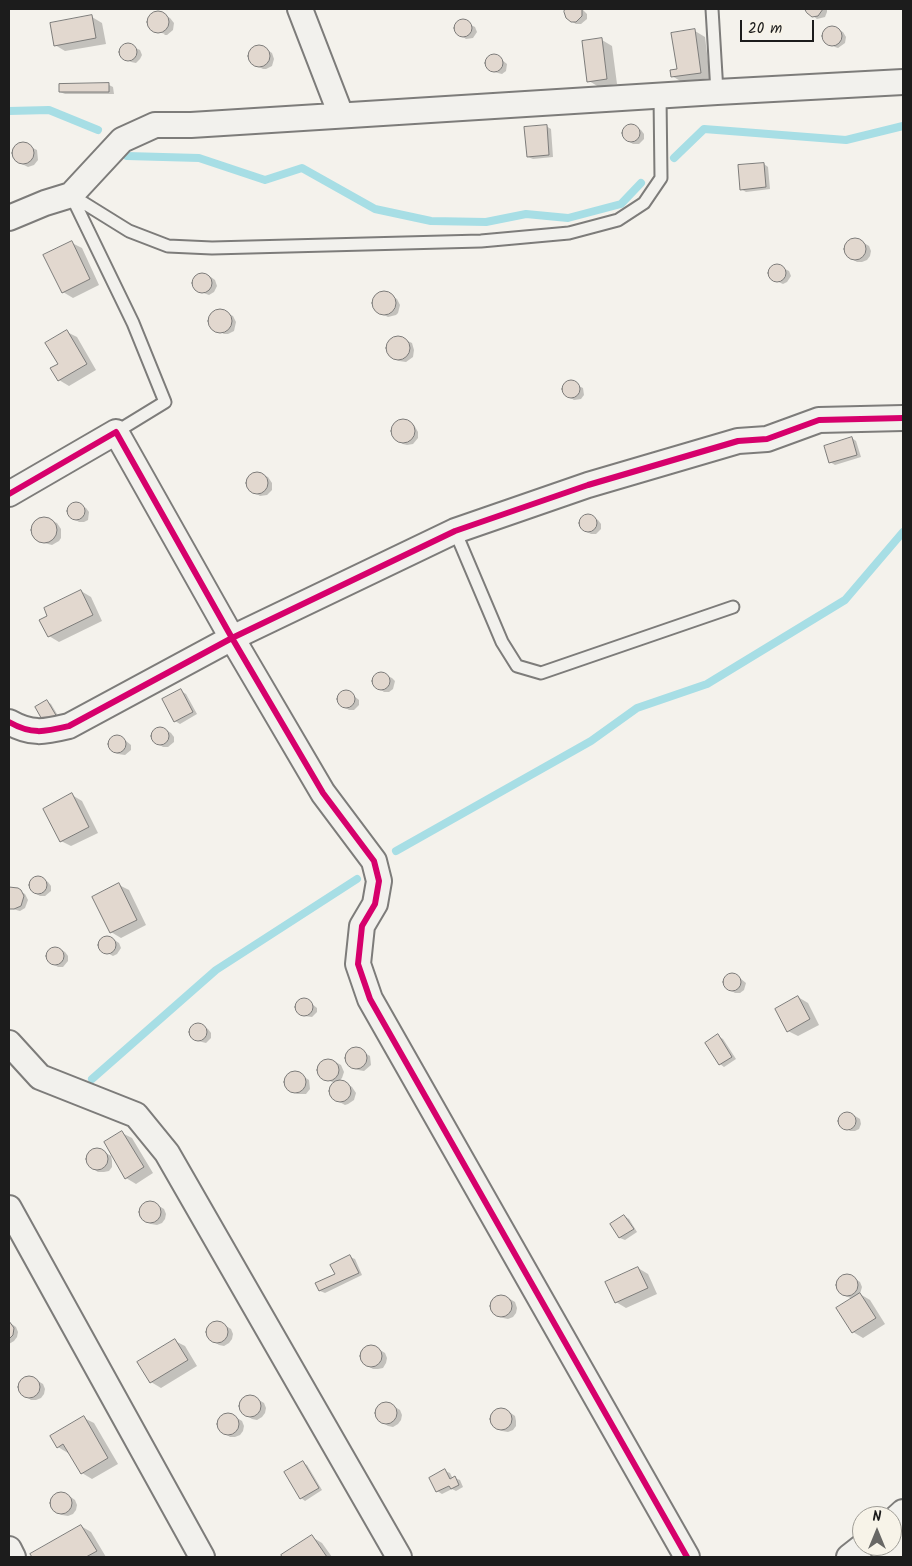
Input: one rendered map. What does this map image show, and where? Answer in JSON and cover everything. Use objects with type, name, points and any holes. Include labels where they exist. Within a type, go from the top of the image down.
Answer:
[{"type":"street","points":[[300,9],[341,115]]},
{"type":"street","points":[[9,218],[45,203],[71,195],[122,140],[155,125],[191,125],[903,82]]},
{"type":"street","points":[[9,722],[21,728],[43,732],[69,726],[232,638],[455,531],[588,485],[738,442],[767,439],[819,420],[903,418]]},
{"type":"street","points":[[9,494],[116,432],[232,638],[323,794],[374,860],[379,882],[375,904],[362,926],[358,964],[370,999],[686,1557]]},
{"type":"street","points":[[9,1043],[40,1077],[136,1115],[167,1153],[400,1557]]},
{"type":"street","points":[[9,1208],[202,1557]]},
{"type":"street","points":[[9,1549],[13,1557]]},
{"type":"lane","points":[[712,9],[717,92]]},
{"type":"lane","points":[[71,195],[129,230],[168,246],[212,248],[432,243],[481,241],[569,233],[618,220],[644,203],[661,178],[660,96]]},
{"type":"lane","points":[[71,195],[133,324],[165,402],[116,432]]},
{"type":"lane","points":[[455,531],[502,642],[517,666],[533,671],[541,673],[577,662],[733,607]]},
{"type":"building","points":[[565,9],[582,9],[582,16],[576,22],[571,22],[566,18]]},
{"type":"building","points":[[805,9],[823,9],[818,16],[812,17]]},
{"type":"building","points":[[158,11],[166,14],[169,22],[166,30],[158,33],[150,30],[147,22],[150,14]]},
{"type":"building","points":[[92,15],[96,38],[54,46],[50,23]]},
{"type":"building","points":[[459,19],[467,19],[472,24],[470,35],[459,37],[454,32],[454,24]]},
{"type":"building","points":[[832,26],[839,29],[842,36],[839,43],[832,46],[825,43],[822,36],[825,29]]},
{"type":"building","points":[[695,29],[701,73],[671,77],[670,70],[677,69],[671,33]]},
{"type":"building","points":[[602,38],[607,79],[587,82],[582,41]]},
{"type":"building","points":[[128,43],[134,46],[137,52],[134,58],[128,61],[122,58],[119,52],[122,46]]},
{"type":"building","points":[[259,45],[267,48],[270,56],[267,64],[259,67],[251,64],[248,56],[251,48]]},
{"type":"building","points":[[490,54],[498,54],[503,59],[501,70],[490,72],[485,67],[485,59]]},
{"type":"building","points":[[109,83],[109,92],[59,92],[59,84]]},
{"type":"building","points":[[627,124],[635,124],[640,129],[638,140],[627,142],[622,137],[622,129]]},
{"type":"building","points":[[547,125],[549,155],[527,157],[524,127]]},
{"type":"building","points":[[19,142],[27,142],[34,149],[34,157],[27,164],[19,164],[12,157],[12,149]]},
{"type":"building","points":[[764,163],[766,187],[740,190],[738,165]]},
{"type":"building","points":[[855,238],[863,241],[866,249],[863,257],[855,260],[847,257],[844,249],[847,241]]},
{"type":"building","points":[[72,241],[90,279],[62,293],[43,255]]},
{"type":"building","points":[[773,264],[781,264],[786,269],[784,280],[773,282],[768,277],[768,269]]},
{"type":"building","points":[[202,273],[209,276],[212,283],[209,290],[202,293],[195,290],[192,283],[195,276]]},
{"type":"building","points":[[384,291],[393,294],[396,303],[393,312],[384,315],[375,312],[372,303],[375,294]]},
{"type":"building","points":[[220,309],[228,313],[232,321],[228,329],[220,333],[212,329],[208,321],[212,313]]},
{"type":"building","points":[[67,330],[87,364],[58,381],[50,368],[58,364],[45,343]]},
{"type":"building","points":[[398,336],[407,339],[410,348],[407,357],[398,360],[389,357],[386,348],[389,339]]},
{"type":"building","points":[[567,380],[575,380],[580,385],[578,396],[567,398],[562,393],[562,385]]},
{"type":"building","points":[[403,419],[408,420],[414,426],[414,436],[408,442],[403,443],[398,442],[392,436],[391,431],[392,426],[398,420]]},
{"type":"building","points":[[852,437],[857,455],[829,463],[824,446]]},
{"type":"building","points":[[253,472],[261,472],[268,479],[268,487],[261,494],[253,494],[246,487],[246,479]]},
{"type":"building","points":[[72,502],[80,502],[85,507],[83,518],[72,520],[67,515],[67,507]]},
{"type":"building","points":[[584,514],[592,514],[597,519],[595,530],[584,532],[579,527],[579,519]]},
{"type":"building","points":[[44,517],[53,521],[57,530],[53,539],[44,543],[35,539],[31,530],[35,521]]},
{"type":"building","points":[[81,590],[93,615],[48,637],[39,620],[47,616],[44,608]]},
{"type":"building","points":[[377,672],[385,672],[390,677],[388,688],[377,690],[372,685],[372,677]]},
{"type":"building","points":[[181,689],[193,712],[174,722],[162,699]]},
{"type":"building","points":[[342,690],[350,690],[355,695],[353,706],[342,708],[337,703],[337,695]]},
{"type":"building","points":[[47,700],[57,717],[44,723],[35,707]]},
{"type":"building","points":[[156,727],[164,727],[169,732],[167,743],[156,745],[151,740],[151,732]]},
{"type":"building","points":[[113,735],[121,735],[126,740],[124,751],[113,753],[108,748],[108,740]]},
{"type":"building","points":[[72,793],[89,827],[60,842],[43,809]]},
{"type":"building","points":[[34,876],[42,876],[47,881],[45,892],[34,894],[29,889],[29,881]]},
{"type":"building","points":[[119,883],[137,920],[110,933],[92,897]]},
{"type":"building","points":[[9,887],[18,888],[24,896],[21,906],[14,909],[9,909]]},
{"type":"building","points":[[103,936],[111,936],[116,941],[114,952],[103,954],[98,949],[98,941]]},
{"type":"building","points":[[51,947],[59,947],[64,952],[62,963],[51,965],[46,960],[46,952]]},
{"type":"building","points":[[728,973],[736,973],[741,978],[739,989],[728,991],[723,986],[723,978]]},
{"type":"building","points":[[798,996],[810,1019],[787,1032],[775,1009]]},
{"type":"building","points":[[300,998],[308,998],[313,1003],[311,1014],[300,1016],[295,1011],[295,1003]]},
{"type":"building","points":[[194,1023],[202,1023],[207,1028],[205,1039],[194,1041],[189,1036],[189,1028]]},
{"type":"building","points":[[718,1034],[732,1057],[719,1065],[705,1043]]},
{"type":"building","points":[[356,1047],[364,1050],[367,1058],[364,1066],[356,1069],[348,1066],[345,1058],[348,1050]]},
{"type":"building","points":[[328,1059],[336,1062],[339,1070],[336,1078],[328,1081],[320,1078],[317,1070],[320,1062]]},
{"type":"building","points":[[295,1071],[303,1074],[306,1082],[303,1090],[295,1093],[287,1090],[284,1082],[287,1074]]},
{"type":"building","points":[[340,1080],[348,1083],[351,1091],[348,1099],[340,1102],[332,1099],[329,1091],[332,1083]]},
{"type":"building","points":[[847,1112],[853,1115],[856,1121],[853,1127],[847,1130],[841,1127],[838,1121],[841,1115]]},
{"type":"building","points":[[122,1131],[144,1167],[125,1179],[104,1142]]},
{"type":"building","points":[[97,1148],[105,1151],[108,1159],[105,1167],[97,1170],[89,1167],[86,1159],[89,1151]]},
{"type":"building","points":[[150,1201],[158,1204],[161,1212],[158,1220],[150,1223],[142,1220],[139,1212],[142,1204]]},
{"type":"building","points":[[624,1215],[634,1229],[619,1238],[610,1224]]},
{"type":"building","points":[[350,1255],[359,1273],[319,1291],[315,1283],[335,1274],[330,1265]]},
{"type":"building","points":[[638,1267],[648,1288],[615,1303],[605,1282]]},
{"type":"building","points":[[847,1274],[855,1277],[858,1285],[855,1293],[847,1296],[839,1293],[836,1285],[839,1277]]},
{"type":"building","points":[[860,1293],[876,1318],[852,1333],[836,1308]]},
{"type":"building","points":[[501,1295],[509,1298],[512,1306],[509,1314],[501,1317],[493,1314],[490,1306],[493,1298]]},
{"type":"building","points":[[9,1321],[14,1328],[13,1335],[9,1339]]},
{"type":"building","points":[[217,1321],[225,1324],[228,1332],[225,1340],[217,1343],[209,1340],[206,1332],[209,1324]]},
{"type":"building","points":[[175,1339],[188,1360],[150,1383],[137,1362]]},
{"type":"building","points":[[371,1345],[379,1348],[382,1356],[379,1364],[371,1367],[363,1364],[360,1356],[363,1348]]},
{"type":"building","points":[[29,1376],[37,1379],[40,1387],[37,1395],[29,1398],[21,1395],[18,1387],[21,1379]]},
{"type":"building","points":[[250,1395],[258,1398],[261,1406],[258,1414],[250,1417],[242,1414],[239,1406],[242,1398]]},
{"type":"building","points":[[386,1402],[394,1405],[397,1413],[394,1421],[386,1424],[378,1421],[375,1413],[378,1405]]},
{"type":"building","points":[[501,1408],[509,1411],[512,1419],[509,1427],[501,1430],[493,1427],[490,1419],[493,1411]]},
{"type":"building","points":[[228,1413],[236,1416],[239,1424],[236,1432],[228,1435],[220,1432],[217,1424],[220,1416]]},
{"type":"building","points":[[84,1416],[108,1458],[81,1474],[63,1444],[57,1448],[50,1436]]},
{"type":"building","points":[[303,1461],[319,1488],[300,1499],[284,1472]]},
{"type":"building","points":[[445,1469],[450,1479],[455,1476],[459,1485],[451,1489],[449,1486],[436,1492],[429,1478]]},
{"type":"building","points":[[61,1492],[69,1495],[72,1503],[69,1511],[61,1514],[53,1511],[50,1503],[53,1495]]},
{"type":"building","points":[[81,1525],[97,1551],[86,1557],[32,1557],[30,1554]]},
{"type":"building","points":[[312,1535],[327,1557],[282,1557],[281,1555]]},
{"type":"waterway","points":[[9,111],[49,110],[98,130]]},
{"type":"waterway","points":[[674,158],[704,129],[846,140],[903,126]]},
{"type":"waterway","points":[[127,156],[199,158],[265,180],[302,168],[375,209],[431,221],[486,222],[526,214],[568,218],[621,204],[641,183]]},
{"type":"waterway","points":[[396,851],[591,741],[637,708],[707,684],[845,600],[903,532]]},
{"type":"waterway","points":[[92,1079],[216,970],[357,879]]},
{"type":"cycle path","points":[[9,722],[32,731],[52,730],[69,726],[232,638],[455,531],[588,485],[738,441],[767,439],[819,420],[903,418]]},
{"type":"cycle path","points":[[9,494],[116,432],[232,638],[323,793],[374,861],[379,881],[375,904],[362,926],[358,964],[370,999],[687,1557]]}]
